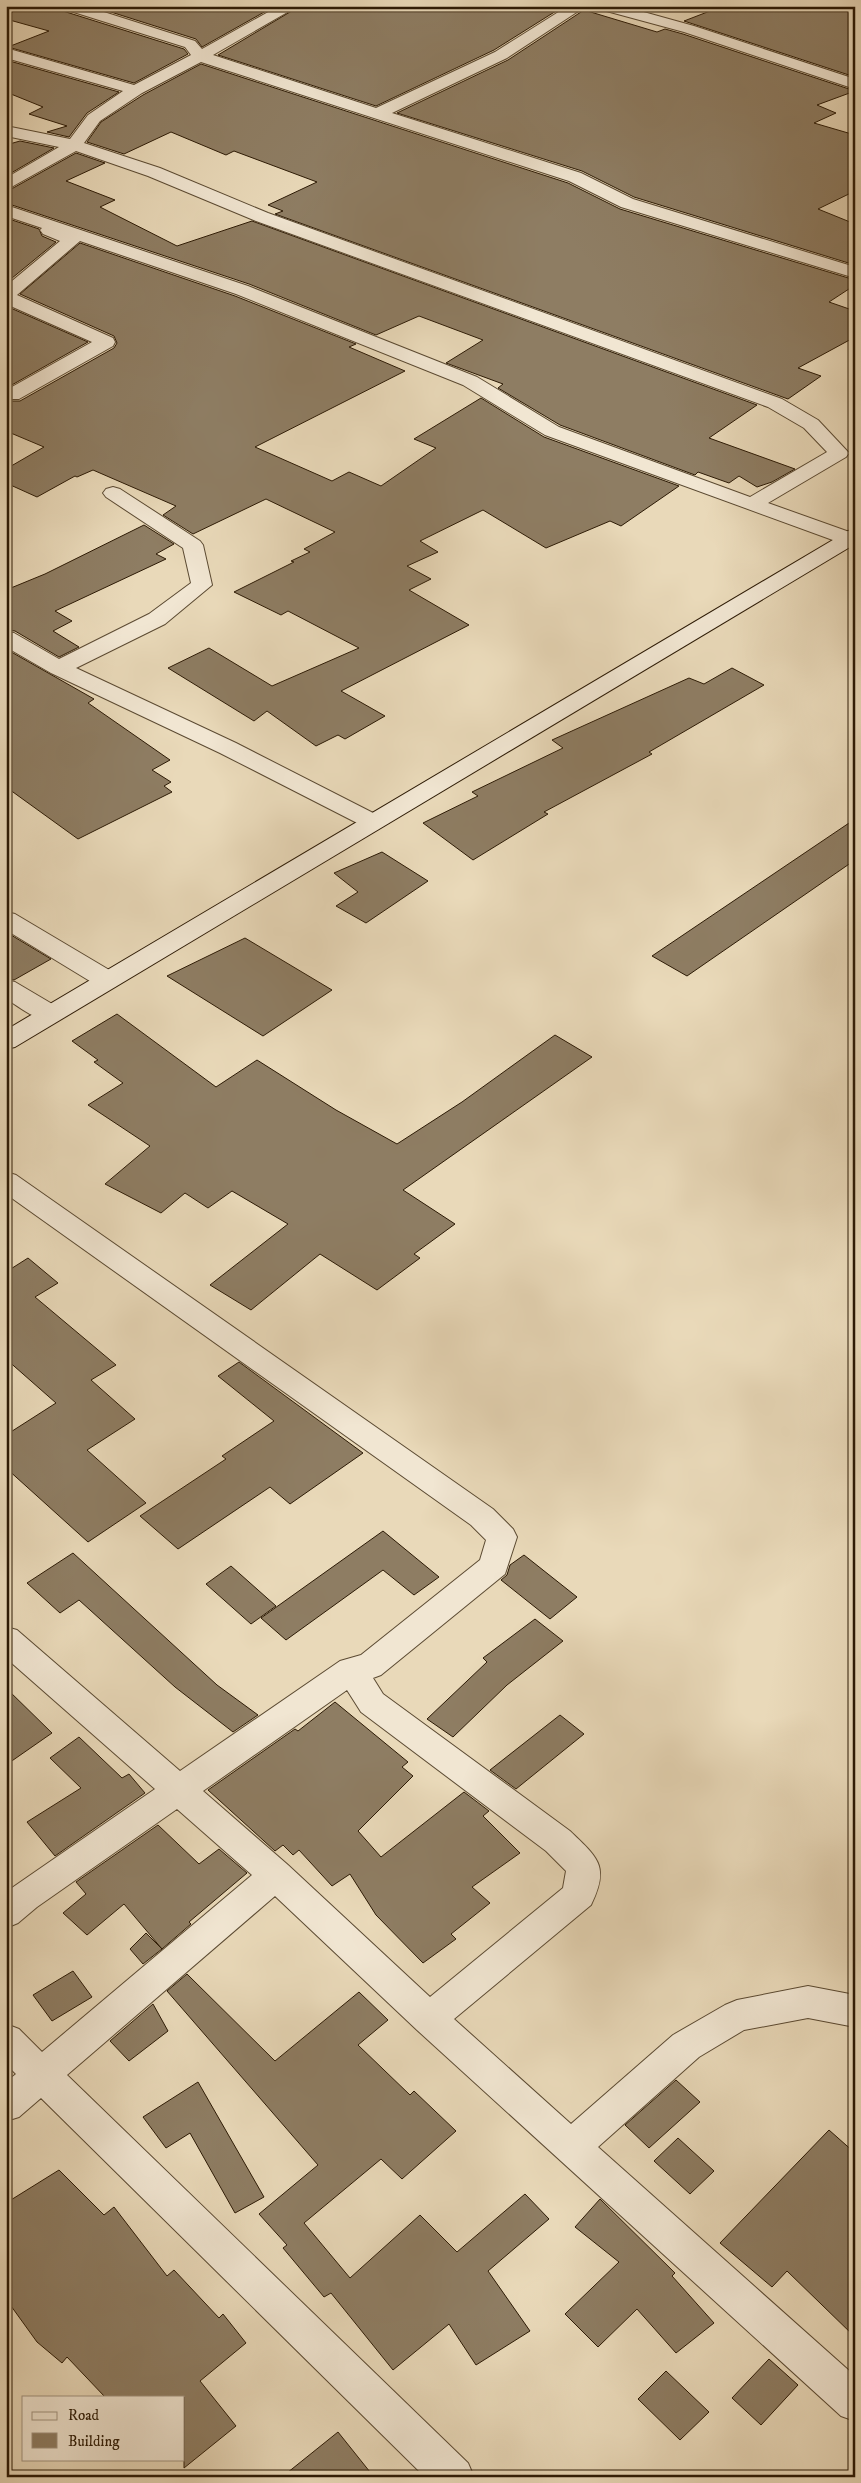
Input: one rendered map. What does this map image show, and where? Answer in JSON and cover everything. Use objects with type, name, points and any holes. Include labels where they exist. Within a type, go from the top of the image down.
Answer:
[{"type":"street","points":[[69,6],[190,44],[200,56],[309,93],[379,113],[576,177],[627,203],[855,273]]},
{"type":"street","points":[[379,113],[501,55],[579,6]]},
{"type":"street","points":[[604,6],[689,29],[855,84]]},
{"type":"street","points":[[6,185],[74,144],[94,118],[136,90],[286,7]]},
{"type":"street","points":[[6,53],[136,90]]},
{"type":"street","points":[[6,132],[74,144],[154,172],[262,217],[775,403],[811,424],[839,453],[752,504]]},
{"type":"street","points":[[6,211],[242,290],[470,381],[552,431],[752,504],[851,537]]},
{"type":"street","points":[[6,211],[72,240],[6,296],[106,342],[12,395],[6,393]]},
{"type":"street","points":[[59,668],[157,619],[202,585],[193,545],[113,493]]},
{"type":"street","points":[[6,1040],[851,537]]},
{"type":"street","points":[[6,638],[59,668],[228,748],[373,822]]},
{"type":"street","points":[[6,919],[106,980]]},
{"type":"street","points":[[6,988],[50,1014]]},
{"type":"street","points":[[6,1181],[482,1517],[502,1537],[494,1566],[370,1666],[351,1670],[26,1897],[6,1913]]},
{"type":"street","points":[[6,1639],[276,1875],[429,2020],[855,2402]]},
{"type":"street","points":[[351,1670],[372,1703],[558,1841],[584,1866],[579,1895],[429,2020]]},
{"type":"street","points":[[6,2105],[276,1875]]},
{"type":"street","points":[[571,2147],[686,2046],[737,2016],[808,2002],[855,2012]]},
{"type":"street","points":[[6,2040],[454,2477]]},
{"type":"building","points":[[6,6],[60,6],[63,11],[184,49],[188,54],[134,83],[8,47],[49,31],[6,19]]},
{"type":"building","points":[[92,6],[275,6],[202,47],[196,39]]},
{"type":"building","points":[[300,6],[564,6],[494,50],[376,106],[218,55]]},
{"type":"building","points":[[723,6],[855,6],[855,77],[684,21]]},
{"type":"building","points":[[584,10],[657,32],[665,29],[683,34],[855,91],[817,105],[836,113],[814,123],[855,135],[855,191],[818,209],[855,224],[855,265],[634,197],[582,171],[397,113],[508,60]]},
{"type":"building","points":[[6,60],[119,92],[87,113],[69,137],[47,132],[67,126],[29,114],[43,107],[6,92]]},
{"type":"building","points":[[201,64],[568,183],[620,209],[855,280],[855,285],[829,302],[855,311],[855,337],[798,368],[821,376],[788,399],[275,214],[283,211],[268,205],[317,182],[234,151],[226,155],[171,132],[124,154],[87,142],[101,122],[143,95]]},
{"type":"building","points":[[20,141],[54,148],[6,176],[6,145]]},
{"type":"building","points":[[76,153],[105,163],[66,181],[115,200],[100,207],[177,246],[252,221],[757,405],[709,438],[795,469],[772,482],[757,487],[739,476],[729,483],[698,472],[695,475],[560,425],[498,388],[503,384],[446,363],[483,340],[419,316],[376,335],[249,284],[6,203],[6,192]]},
{"type":"building","points":[[6,218],[39,229],[42,236],[56,242],[6,283]]},
{"type":"building","points":[[80,243],[235,296],[356,344],[349,347],[405,371],[255,447],[332,481],[349,472],[381,486],[436,448],[414,439],[481,398],[544,437],[679,486],[621,526],[610,521],[546,548],[483,510],[420,541],[438,552],[407,566],[431,579],[409,590],[469,625],[341,691],[385,716],[345,739],[338,735],[316,746],[267,711],[254,721],[168,668],[209,648],[272,686],[359,648],[288,611],[281,615],[234,592],[294,562],[291,561],[310,552],[304,549],[335,532],[266,499],[193,534],[163,515],[176,506],[93,470],[77,477],[75,476],[37,497],[6,483],[6,469],[44,447],[6,431],[6,401],[20,401],[114,348],[117,343],[114,336],[20,294]]},
{"type":"building","points":[[6,306],[88,342],[10,386],[6,385]]},
{"type":"building","points":[[144,525],[174,544],[156,554],[166,559],[55,611],[72,621],[53,631],[79,647],[59,657],[15,631],[6,630],[6,590],[45,574]]},
{"type":"building","points":[[6,649],[94,699],[88,703],[170,760],[152,770],[171,782],[164,786],[172,792],[78,839],[6,787]]},
{"type":"building","points":[[732,668],[764,685],[649,752],[652,754],[544,812],[548,814],[473,860],[423,823],[478,796],[472,792],[563,748],[552,740],[689,678],[704,684]]},
{"type":"building","points":[[855,819],[855,860],[687,976],[652,956]]},
{"type":"building","points":[[382,852],[428,881],[366,923],[336,906],[358,892],[334,873]]},
{"type":"building","points":[[6,932],[51,959],[14,980],[6,978]]},
{"type":"building","points":[[245,938],[332,990],[263,1036],[167,976]]},
{"type":"building","points":[[117,1014],[216,1087],[257,1060],[336,1110],[397,1144],[462,1102],[555,1035],[592,1057],[403,1190],[455,1224],[414,1254],[420,1258],[377,1290],[320,1254],[251,1310],[210,1285],[288,1224],[232,1191],[208,1208],[185,1193],[161,1213],[105,1184],[150,1146],[88,1105],[123,1083],[94,1062],[98,1060],[72,1041]]},
{"type":"building","points":[[28,1258],[58,1283],[35,1297],[116,1365],[91,1380],[135,1419],[87,1450],[146,1503],[88,1542],[6,1468],[6,1435],[56,1403],[6,1359],[6,1272]]},
{"type":"building","points":[[239,1362],[363,1453],[290,1504],[270,1487],[178,1549],[140,1516],[226,1459],[222,1456],[274,1421],[218,1376]]},
{"type":"building","points":[[383,1531],[439,1577],[414,1595],[383,1570],[286,1640],[261,1618]]},
{"type":"building","points":[[73,1553],[217,1685],[258,1715],[233,1732],[175,1687],[79,1600],[60,1613],[27,1583]]},
{"type":"building","points":[[524,1555],[577,1597],[550,1619],[501,1580],[507,1575],[510,1565]]},
{"type":"building","points":[[231,1566],[276,1606],[251,1624],[206,1584]]},
{"type":"building","points":[[535,1619],[563,1641],[507,1685],[453,1737],[427,1719],[487,1662],[483,1658]]},
{"type":"building","points":[[6,1688],[52,1733],[6,1765]]},
{"type":"building","points":[[335,1702],[408,1762],[402,1767],[413,1776],[358,1831],[381,1857],[464,1792],[489,1811],[483,1816],[520,1853],[472,1887],[490,1903],[451,1934],[456,1939],[423,1963],[376,1915],[350,1874],[332,1886],[299,1850],[293,1855],[283,1845],[275,1851],[208,1790],[295,1729],[298,1731]]},
{"type":"building","points":[[560,1715],[584,1734],[516,1789],[490,1770]]},
{"type":"building","points":[[79,1737],[122,1778],[129,1774],[145,1793],[55,1856],[27,1822],[81,1788],[50,1758]]},
{"type":"building","points":[[158,1825],[199,1864],[219,1849],[247,1873],[189,1922],[191,1924],[162,1949],[124,1904],[87,1935],[63,1913],[86,1894],[76,1882]]},
{"type":"building","points":[[146,1933],[162,1949],[143,1964],[130,1949]]},
{"type":"building","points":[[73,1971],[92,1997],[52,2021],[33,1995]]},
{"type":"building","points":[[187,1974],[275,2061],[359,1992],[388,2020],[358,2045],[410,2095],[414,2091],[456,2131],[402,2179],[381,2159],[304,2223],[350,2278],[420,2215],[457,2252],[525,2194],[549,2219],[488,2271],[530,2331],[476,2365],[449,2324],[393,2370],[331,2293],[324,2297],[283,2248],[287,2245],[259,2214],[318,2165],[167,1991]]},
{"type":"building","points":[[153,2004],[168,2031],[129,2061],[110,2041]]},
{"type":"building","points":[[676,2080],[700,2102],[649,2148],[625,2125]]},
{"type":"building","points":[[198,2082],[264,2197],[235,2213],[190,2133],[166,2148],[143,2117]]},
{"type":"building","points":[[829,2130],[855,2153],[855,2337],[787,2271],[772,2287],[720,2243]]},
{"type":"building","points":[[678,2138],[714,2171],[690,2194],[654,2161]]},
{"type":"building","points":[[59,2170],[104,2215],[114,2207],[167,2276],[174,2270],[219,2318],[223,2314],[246,2343],[200,2381],[236,2426],[184,2468],[185,2396],[104,2396],[67,2357],[62,2363],[37,2342],[6,2299],[6,2203]]},
{"type":"building","points":[[600,2199],[675,2273],[672,2276],[714,2323],[676,2353],[637,2309],[598,2347],[565,2314],[619,2262],[575,2227]]},
{"type":"building","points":[[769,2359],[798,2385],[761,2425],[732,2398]]},
{"type":"building","points":[[666,2371],[709,2412],[680,2440],[638,2399]]},
{"type":"building","points":[[338,2432],[374,2477],[282,2477]]}]
